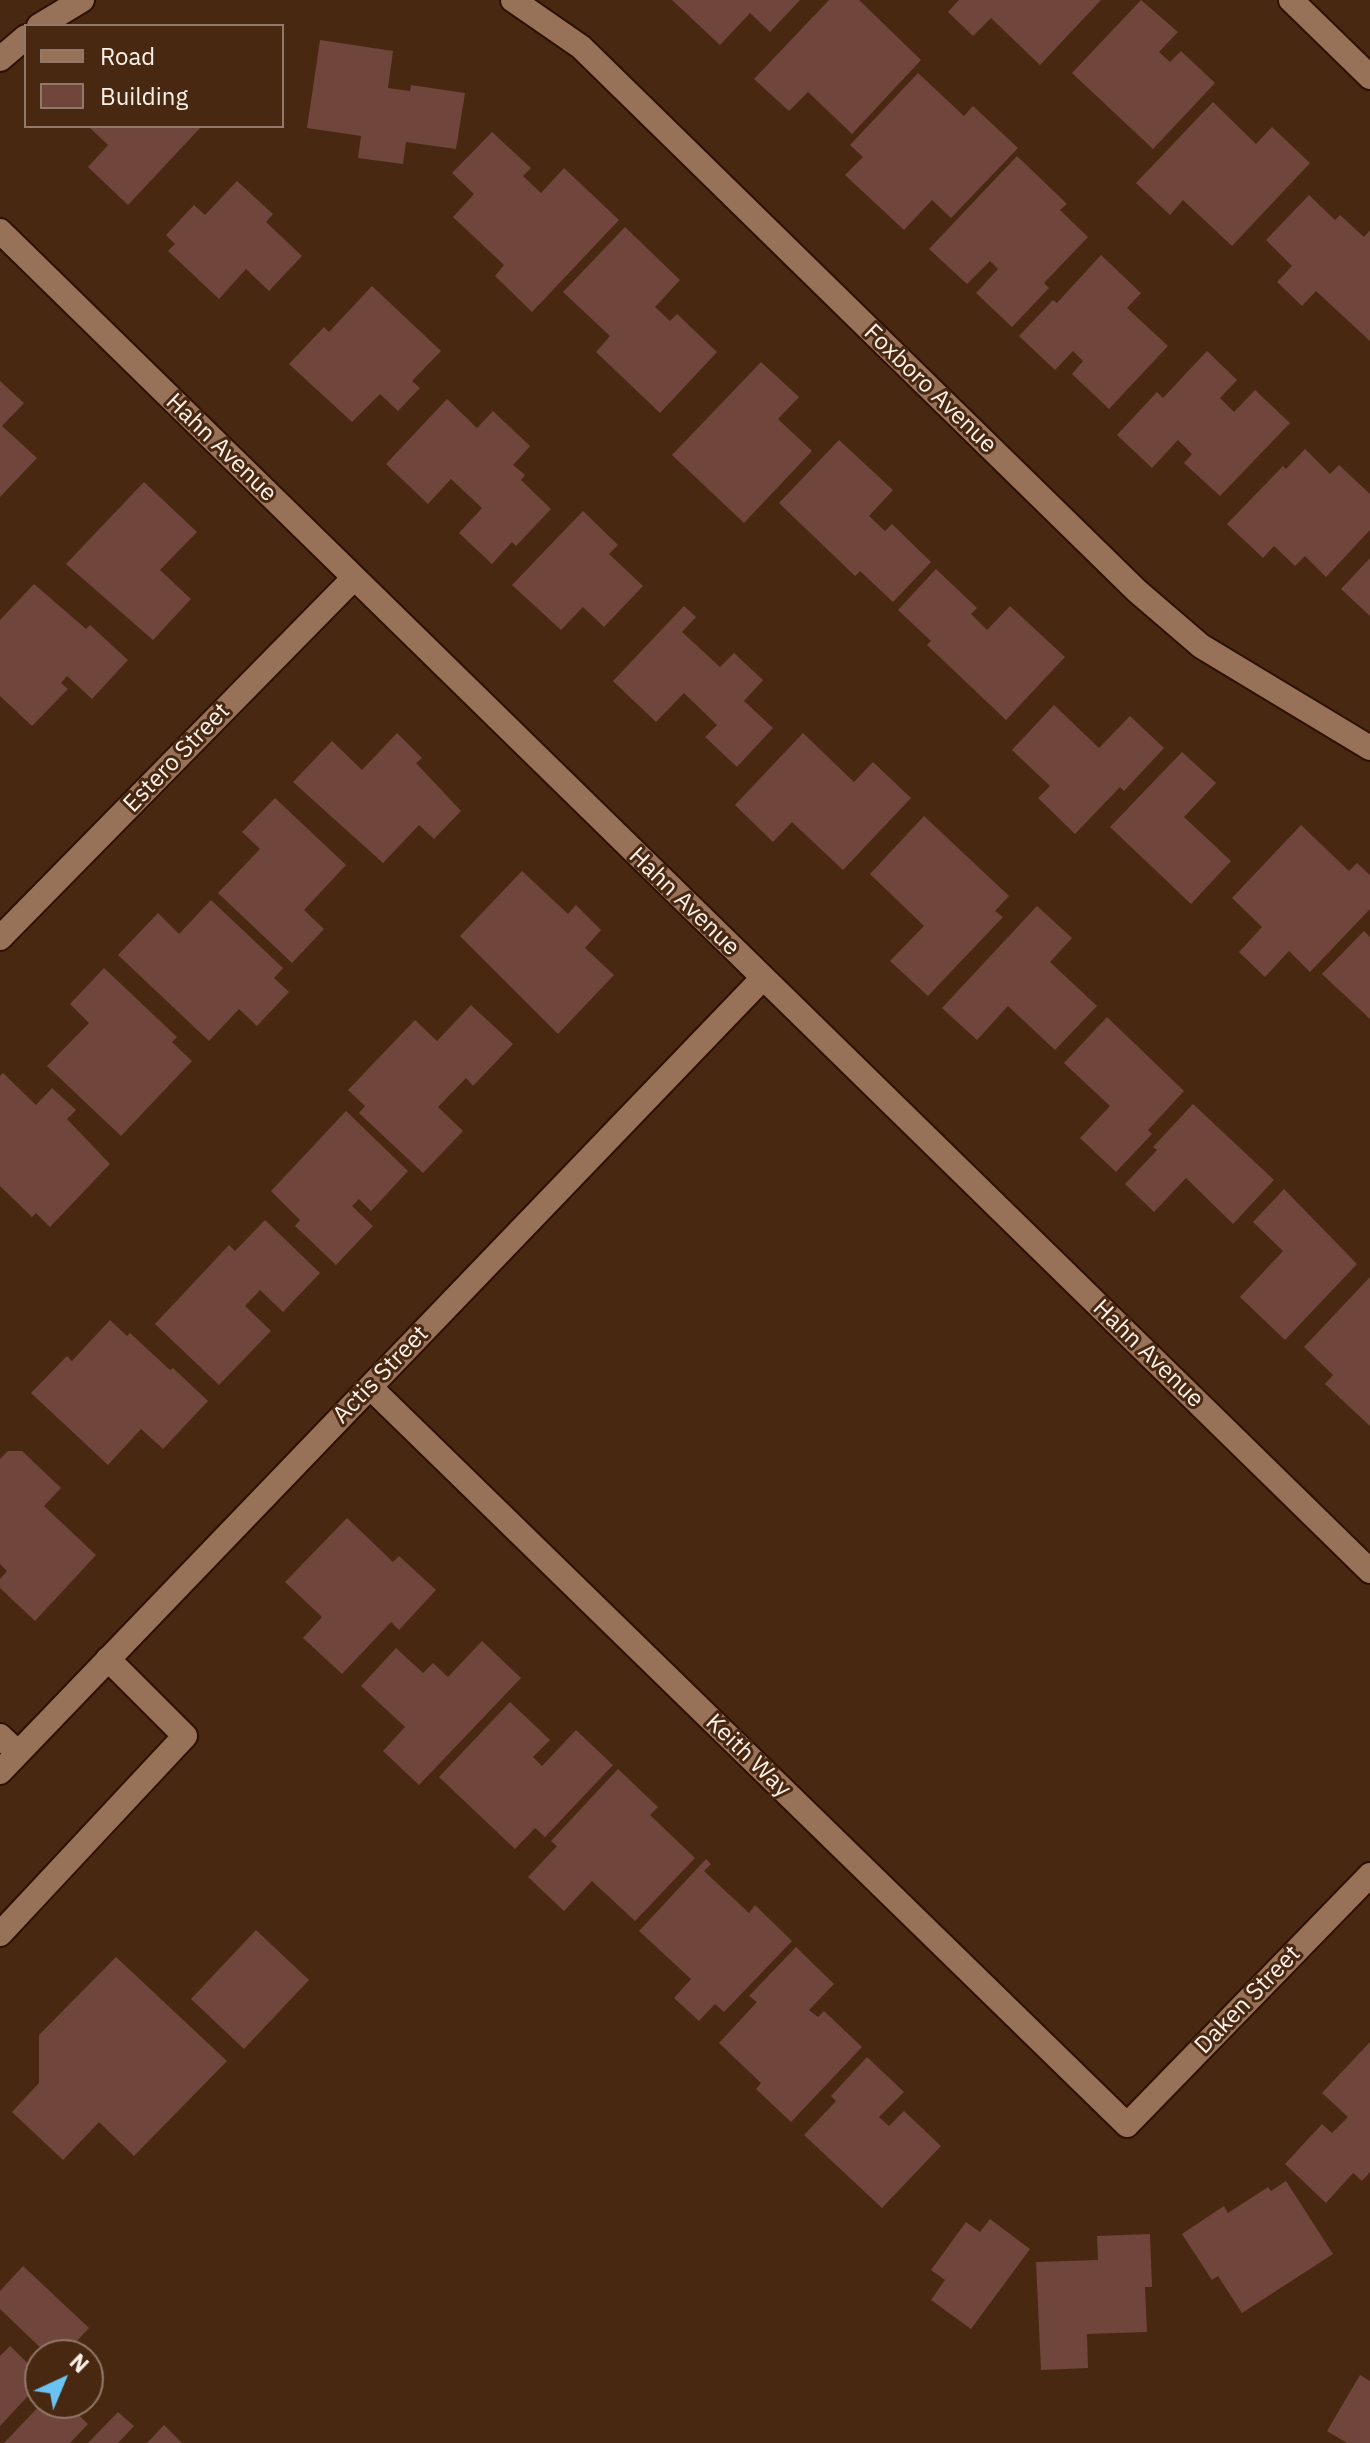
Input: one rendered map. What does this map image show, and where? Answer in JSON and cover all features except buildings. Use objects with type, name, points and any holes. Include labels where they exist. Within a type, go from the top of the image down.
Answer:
[{"type":"street","points":[[42,24],[82,0]]},
{"type":"street","name":"Foxboro Avenue","points":[[513,0],[581,47],[1137,591],[1201,646],[1370,748]]},
{"type":"street","points":[[1291,0],[1370,77]]},
{"type":"street","points":[[0,59],[24,39]]},
{"type":"street","name":"Hahn Avenue","points":[[0,231],[1370,1571]]},
{"type":"street","name":"Estero Street","points":[[0,938],[354,578]]},
{"type":"street","name":"Actis Street","points":[[0,1772],[762,979]]},
{"type":"street","name":"Keith Way","points":[[370,1387],[1127,2125]]},
{"type":"street","points":[[0,1934],[185,1736],[108,1659]]},
{"type":"street","points":[[0,1736],[18,1753]]},
{"type":"street","name":"Daken Street","points":[[1127,2125],[1370,1875]]}]
